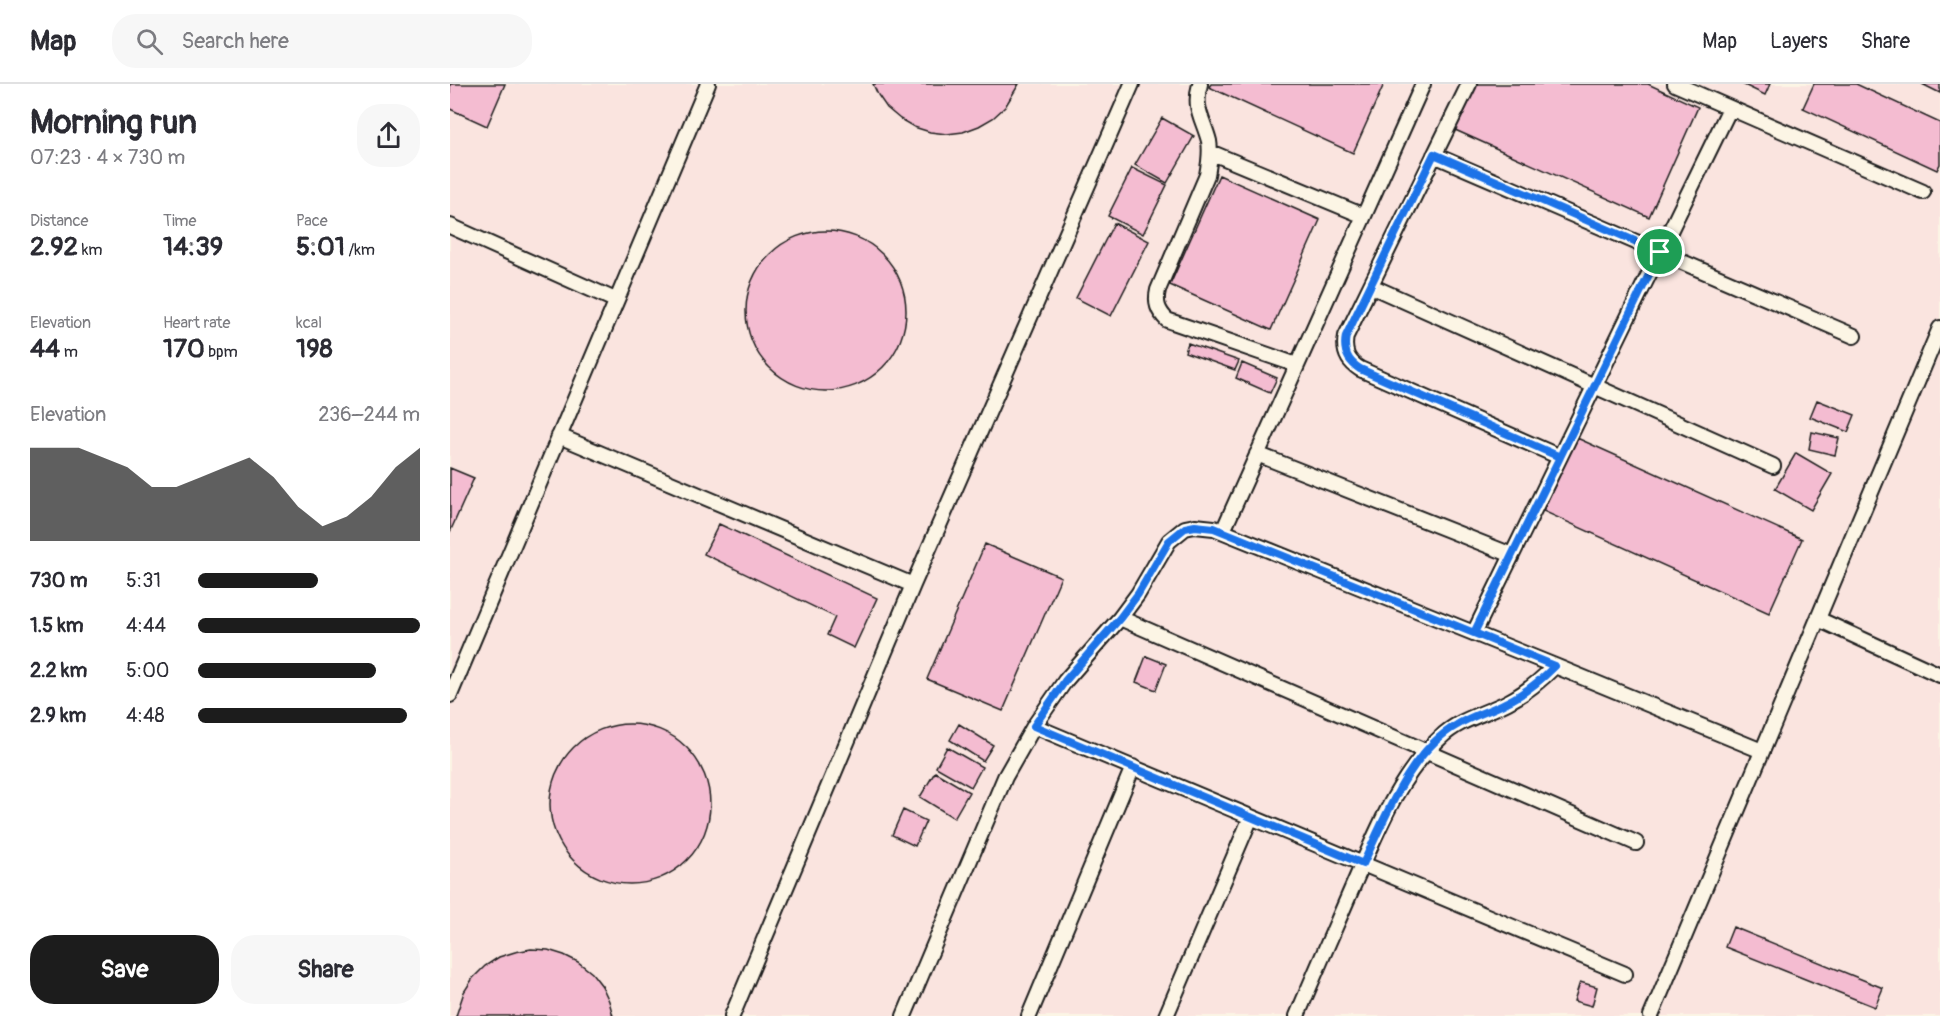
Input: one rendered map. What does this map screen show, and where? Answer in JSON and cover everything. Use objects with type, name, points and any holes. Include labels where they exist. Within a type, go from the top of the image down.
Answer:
[{"type":"lane","points":[[450,695],[708,84]]},
{"type":"lane","points":[[732,1016],[913,585],[1132,84]]},
{"type":"lane","points":[[1200,84],[1197,98],[1198,109],[1209,141],[1210,152],[1207,175],[1158,290],[1157,307],[1167,320],[1297,365]]},
{"type":"lane","points":[[1223,531],[1423,84]]},
{"type":"lane","points":[[1469,84],[1346,336],[1345,351],[1353,365],[1560,457]]},
{"type":"lane","points":[[1675,84],[1923,192]]},
{"type":"lane","points":[[1474,633],[1730,108]]},
{"type":"lane","points":[[1210,152],[1364,216]]},
{"type":"lane","points":[[1434,154],[1854,336]]},
{"type":"lane","points":[[450,226],[615,300]]},
{"type":"lane","points":[[1371,286],[1773,466]]},
{"type":"lane","points":[[1651,1016],[1940,328]]},
{"type":"lane","points":[[558,436],[913,585]]},
{"type":"lane","points":[[1257,454],[1512,555]]},
{"type":"lane","points":[[904,1016],[1005,777],[1034,726],[1065,681],[1120,618],[1147,579],[1163,549],[1176,534],[1195,526],[1223,531],[1762,751]]},
{"type":"lane","points":[[1120,618],[1636,843]]},
{"type":"lane","points":[[1818,619],[1940,675]]},
{"type":"lane","points":[[1296,1016],[1363,864],[1412,767],[1440,737],[1455,725],[1525,692],[1555,666]]},
{"type":"lane","points":[[1034,726],[1624,974]]},
{"type":"lane","points":[[1029,1016],[1133,767]]},
{"type":"lane","points":[[1166,1016],[1251,817]]},
{"type":"shaded area","points":[[450,84],[1940,84],[1940,1016],[450,1016]]},
{"type":"building","points":[[450,84],[505,84],[487,126],[450,109]]},
{"type":"building","points":[[873,84],[1019,84],[1005,107],[993,118],[963,132],[947,134],[914,127],[900,119],[887,108]]},
{"type":"building","points":[[1211,84],[1384,84],[1353,153],[1209,87]]},
{"type":"building","points":[[1473,84],[1648,84],[1698,107],[1649,217],[1453,129]]},
{"type":"building","points":[[1742,84],[1770,84],[1765,95]]},
{"type":"building","points":[[1814,84],[1856,84],[1940,123],[1940,164],[1937,170],[1803,108]]},
{"type":"building","points":[[1922,84],[1940,84],[1940,93]]},
{"type":"building","points":[[1162,118],[1194,136],[1167,183],[1135,165]]},
{"type":"building","points":[[1132,168],[1167,185],[1143,234],[1108,216]]},
{"type":"building","points":[[1219,175],[1320,220],[1271,330],[1170,285]]},
{"type":"building","points":[[1114,223],[1149,241],[1111,316],[1076,298]]},
{"type":"building","points":[[826,231],[842,232],[857,237],[871,244],[883,254],[893,266],[900,280],[905,295],[905,327],[900,342],[893,356],[883,368],[871,378],[857,385],[842,390],[826,391],[810,390],[795,385],[781,378],[769,368],[759,356],[752,342],[747,327],[746,311],[747,295],[752,280],[759,266],[769,254],[781,244],[795,237],[810,232]]},
{"type":"building","points":[[1188,343],[1239,361],[1235,370],[1185,352]]},
{"type":"building","points":[[1242,363],[1277,378],[1270,393],[1236,378]]},
{"type":"building","points":[[1817,400],[1855,415],[1848,432],[1810,417]]},
{"type":"building","points":[[1812,432],[1839,438],[1835,455],[1809,449]]},
{"type":"building","points":[[1577,438],[1802,539],[1769,613],[1543,511]]},
{"type":"building","points":[[1796,453],[1832,474],[1811,510],[1775,489]]},
{"type":"building","points":[[450,468],[474,478],[450,532]]},
{"type":"building","points":[[719,524],[877,598],[854,648],[827,635],[835,617],[704,554]]},
{"type":"building","points":[[985,544],[1061,577],[1003,711],[927,679]]},
{"type":"building","points":[[1146,656],[1166,664],[1156,690],[1136,682]]},
{"type":"building","points":[[630,724],[646,725],[661,730],[675,737],[687,747],[697,759],[704,773],[709,788],[709,820],[704,835],[697,849],[687,861],[675,871],[661,878],[646,883],[630,884],[614,883],[599,878],[585,871],[573,861],[563,849],[556,835],[551,820],[550,804],[551,788],[556,773],[563,759],[573,747],[585,737],[599,730],[614,725]]},
{"type":"building","points":[[959,724],[993,745],[983,761],[950,740]]},
{"type":"building","points":[[947,747],[982,767],[971,787],[936,767]]},
{"type":"building","points":[[935,772],[969,792],[954,818],[920,797]]},
{"type":"building","points":[[903,810],[926,821],[915,846],[892,835]]},
{"type":"building","points":[[1733,927],[1883,988],[1875,1007],[1725,947]]},
{"type":"building","points":[[531,949],[548,950],[564,955],[592,973],[602,986],[613,1016],[456,1016],[464,992],[485,966],[499,957]]},
{"type":"building","points":[[1580,982],[1597,987],[1592,1006],[1574,1001]]},
{"type":"route","points":[[1660,252],[1434,154],[1346,336],[1345,351],[1353,365],[1360,369],[1560,457],[1474,633],[1555,666],[1525,692],[1455,725],[1440,737],[1412,767],[1363,864],[1034,726],[1065,681],[1138,594],[1169,541],[1185,528],[1204,526],[1214,528],[1474,633],[1595,386],[1660,252]]}]
